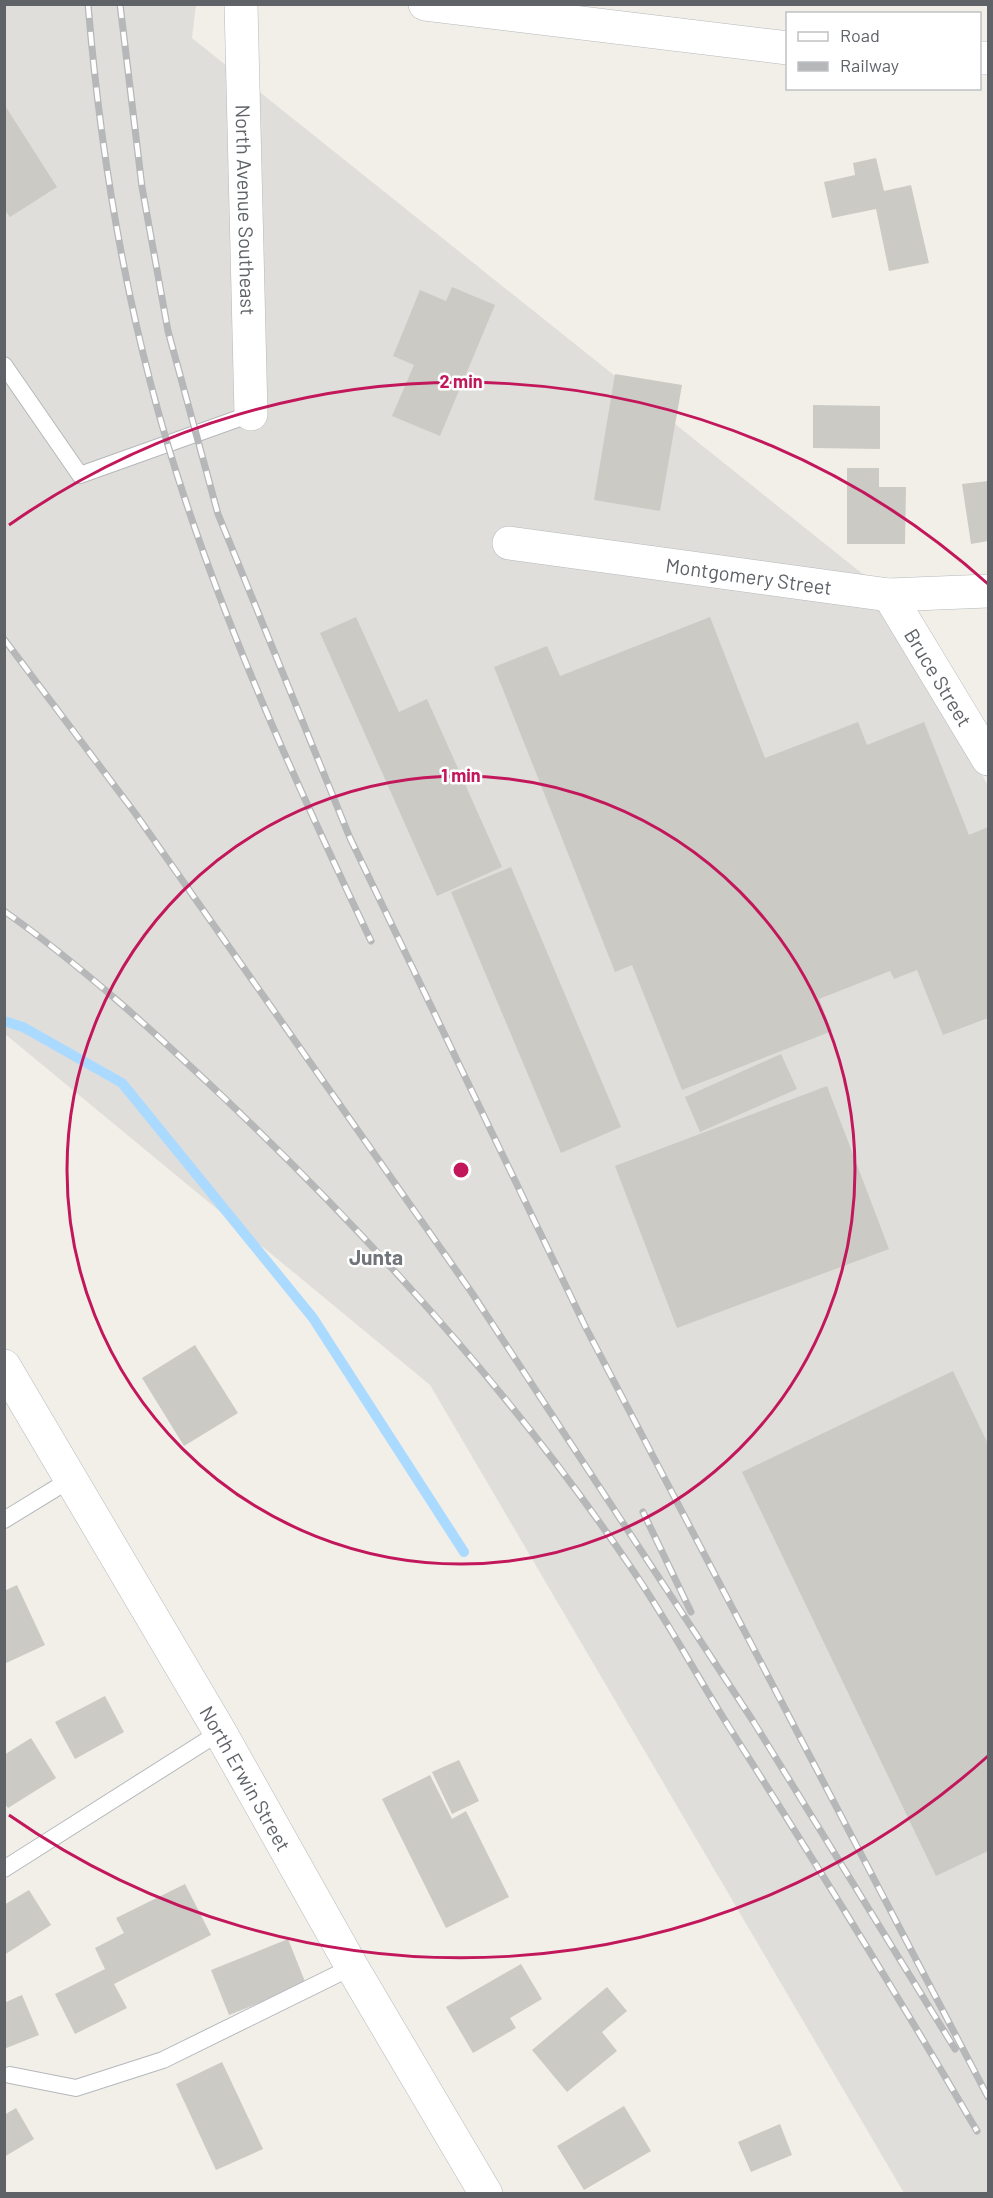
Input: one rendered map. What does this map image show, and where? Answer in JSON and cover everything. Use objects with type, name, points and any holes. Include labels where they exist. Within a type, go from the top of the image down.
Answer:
[{"type":"street","name":"North Avenue Southeast","points":[[241,4],[251,414]]},
{"type":"street","points":[[425,4],[786,48]]},
{"type":"street","name":"Montgomery Street","points":[[509,543],[889,595],[988,591]]},
{"type":"street","name":"Bruce Street","points":[[889,595],[988,759]]},
{"type":"street","name":"North Erwin Street","points":[[4,1366],[220,1732],[352,1967],[486,2193]]},
{"type":"lane","points":[[4,365],[80,475],[251,414]]},
{"type":"lane","points":[[4,1520],[71,1479]]},
{"type":"lane","points":[[4,1869],[220,1732]]},
{"type":"lane","points":[[10,2075],[76,2088],[163,2060],[352,1967]]},
{"type":"shaded area","points":[[4,5],[196,5],[192,38],[889,595],[988,786],[988,2193],[904,2193],[430,1385],[5,1034]]},
{"type":"building","points":[[4,104],[57,187],[10,217],[4,209]]},
{"type":"building","points":[[876,158],[884,191],[911,185],[929,263],[889,271],[876,209],[832,218],[824,182],[855,175],[853,163]]},
{"type":"building","points":[[452,287],[495,305],[440,436],[392,416],[414,365],[393,356],[420,290],[446,301]]},
{"type":"building","points":[[615,374],[682,385],[660,511],[594,500]]},
{"type":"building","points":[[813,405],[880,406],[880,449],[813,448]]},
{"type":"building","points":[[847,468],[879,468],[879,487],[906,487],[905,544],[847,544]]},
{"type":"building","points":[[988,481],[988,541],[971,544],[962,484]]},
{"type":"building","points":[[356,617],[399,712],[427,699],[502,867],[437,896],[320,633]]},
{"type":"building","points":[[710,617],[765,758],[858,722],[867,745],[924,722],[969,835],[988,827],[988,1018],[943,1035],[917,970],[894,979],[890,971],[819,999],[832,1031],[682,1090],[632,965],[615,972],[494,667],[547,646],[560,676]]},
{"type":"building","points":[[511,867],[621,1127],[561,1153],[451,892]]},
{"type":"building","points":[[781,1054],[797,1089],[700,1132],[685,1097]]},
{"type":"building","points":[[827,1086],[889,1249],[677,1328],[615,1166]]},
{"type":"building","points":[[195,1345],[238,1413],[184,1446],[142,1378]]},
{"type":"building","points":[[953,1371],[988,1444],[988,1851],[936,1876],[742,1472]]},
{"type":"building","points":[[17,1585],[45,1645],[4,1664],[4,1591]]},
{"type":"building","points":[[105,1696],[124,1732],[75,1759],[55,1722]]},
{"type":"building","points":[[31,1738],[56,1778],[8,1808],[4,1803],[4,1755]]},
{"type":"building","points":[[459,1760],[479,1801],[452,1814],[432,1772]]},
{"type":"building","points":[[430,1775],[452,1819],[466,1811],[509,1897],[446,1928],[382,1799]]},
{"type":"building","points":[[185,1884],[211,1935],[114,1984],[127,2008],[75,2034],[55,1994],[105,1969],[95,1948],[124,1933],[116,1918]]},
{"type":"building","points":[[29,1890],[51,1925],[4,1955],[4,1905]]},
{"type":"building","points":[[288,1939],[306,1984],[229,2015],[211,1970]]},
{"type":"building","points":[[521,1964],[542,1999],[510,2018],[516,2028],[473,2053],[446,2007]]},
{"type":"building","points":[[607,1987],[627,2011],[602,2032],[617,2051],[567,2092],[532,2050]]},
{"type":"building","points":[[22,1995],[39,2035],[4,2049],[4,2003]]},
{"type":"building","points":[[222,2062],[263,2149],[216,2170],[176,2084]]},
{"type":"building","points":[[624,2106],[651,2151],[584,2190],[557,2146]]},
{"type":"building","points":[[16,2108],[34,2139],[4,2157],[4,2115]]},
{"type":"building","points":[[780,2124],[792,2155],[751,2172],[738,2142]]},
{"type":"waterway","points":[[4,1021],[23,1027],[122,1083],[313,1318],[464,1552]]},
{"type":"railway","points":[[88,4],[111,196],[136,323],[168,447],[207,564],[250,673],[321,835],[371,941]]},
{"type":"railway","points":[[120,4],[142,187],[168,331],[218,514],[350,838],[586,1328],[988,2097]]},
{"type":"railway","points":[[4,639],[135,813],[472,1293],[753,1721],[955,2049]]},
{"type":"railway","points":[[4,911],[116,999],[278,1150],[388,1264],[492,1382],[589,1507],[647,1591],[729,1727],[855,1927],[977,2131]]},
{"type":"railway","points":[[643,1512],[691,1612]]},
{"type":"district","name":"Junta","points":[[376,1256]]}]
